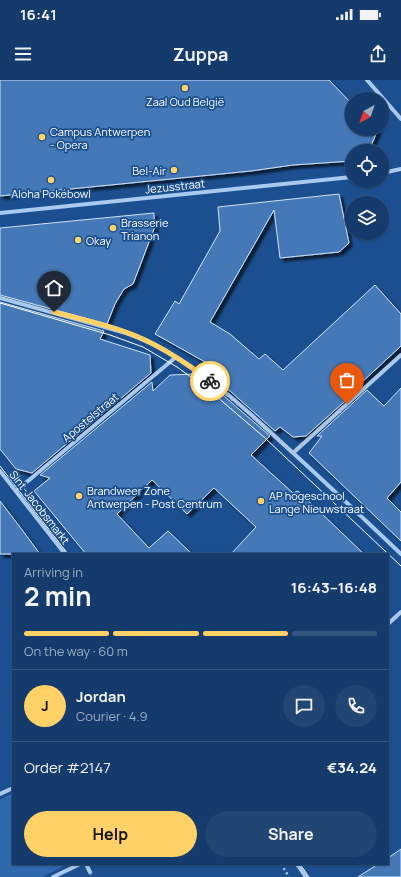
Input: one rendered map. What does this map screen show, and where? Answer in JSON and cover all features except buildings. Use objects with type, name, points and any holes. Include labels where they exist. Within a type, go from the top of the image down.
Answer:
[{"type":"street","points":[[367,80],[401,119]]},
{"type":"street","points":[[389,172],[401,169]]},
{"type":"street","name":"Jezusstraat","points":[[0,213],[345,178]]},
{"type":"street","points":[[0,298],[114,329],[145,340],[176,357],[228,395],[293,453],[401,554]]},
{"type":"street","points":[[293,453],[401,354]]},
{"type":"street","name":"Apostelstraat","points":[[16,491],[176,357]]},
{"type":"street","name":"Sint-Jacobsmarkt","points":[[0,471],[64,553]]},
{"type":"street","points":[[389,623],[401,612]]},
{"type":"street","points":[[0,794],[12,788]]},
{"type":"street","points":[[53,877],[78,865]]},
{"type":"street","points":[[86,865],[90,872]]},
{"type":"street","points":[[298,865],[306,877]]},
{"type":"path","points":[[282,865],[290,877]]},
{"type":"shaded area","points":[[12,794],[12,865],[66,865],[42,877],[0,877],[0,800]]},
{"type":"tunnel","points":[[90,872],[92,877]]},
{"type":"tram line","points":[[0,303],[110,335],[143,347],[177,367],[209,390],[265,438],[387,553]]},
{"type":"tram line","points":[[0,466],[67,553]]},
{"type":"tram line","points":[[389,555],[401,566]]},
{"type":"tram line","points":[[301,865],[309,877]]},
{"type":"way so far","points":[[210,381],[246,410],[293,453],[347,404]]},
{"type":"place","name":"Zaal Oud België","points":[[185,88]]},
{"type":"place","name":"Campus Antwerpen - Opera","points":[[42,137]]},
{"type":"place","name":"Bel-Air","points":[[174,170]]},
{"type":"place","name":"Aloha Pokébowl","points":[[51,180]]},
{"type":"place","name":"Brasserie Trianon","points":[[113,228]]},
{"type":"place","name":"Okay","points":[[78,240]]},
{"type":"place","name":"Brandweer Zone Antwerpen - Post Centrum","points":[[79,496]]},
{"type":"place","name":"AP hogeschool Lange Nieuwstraat","points":[[261,501]]},
{"type":"route","points":[[54,312],[108,327],[145,340],[176,357],[210,381]]}]
